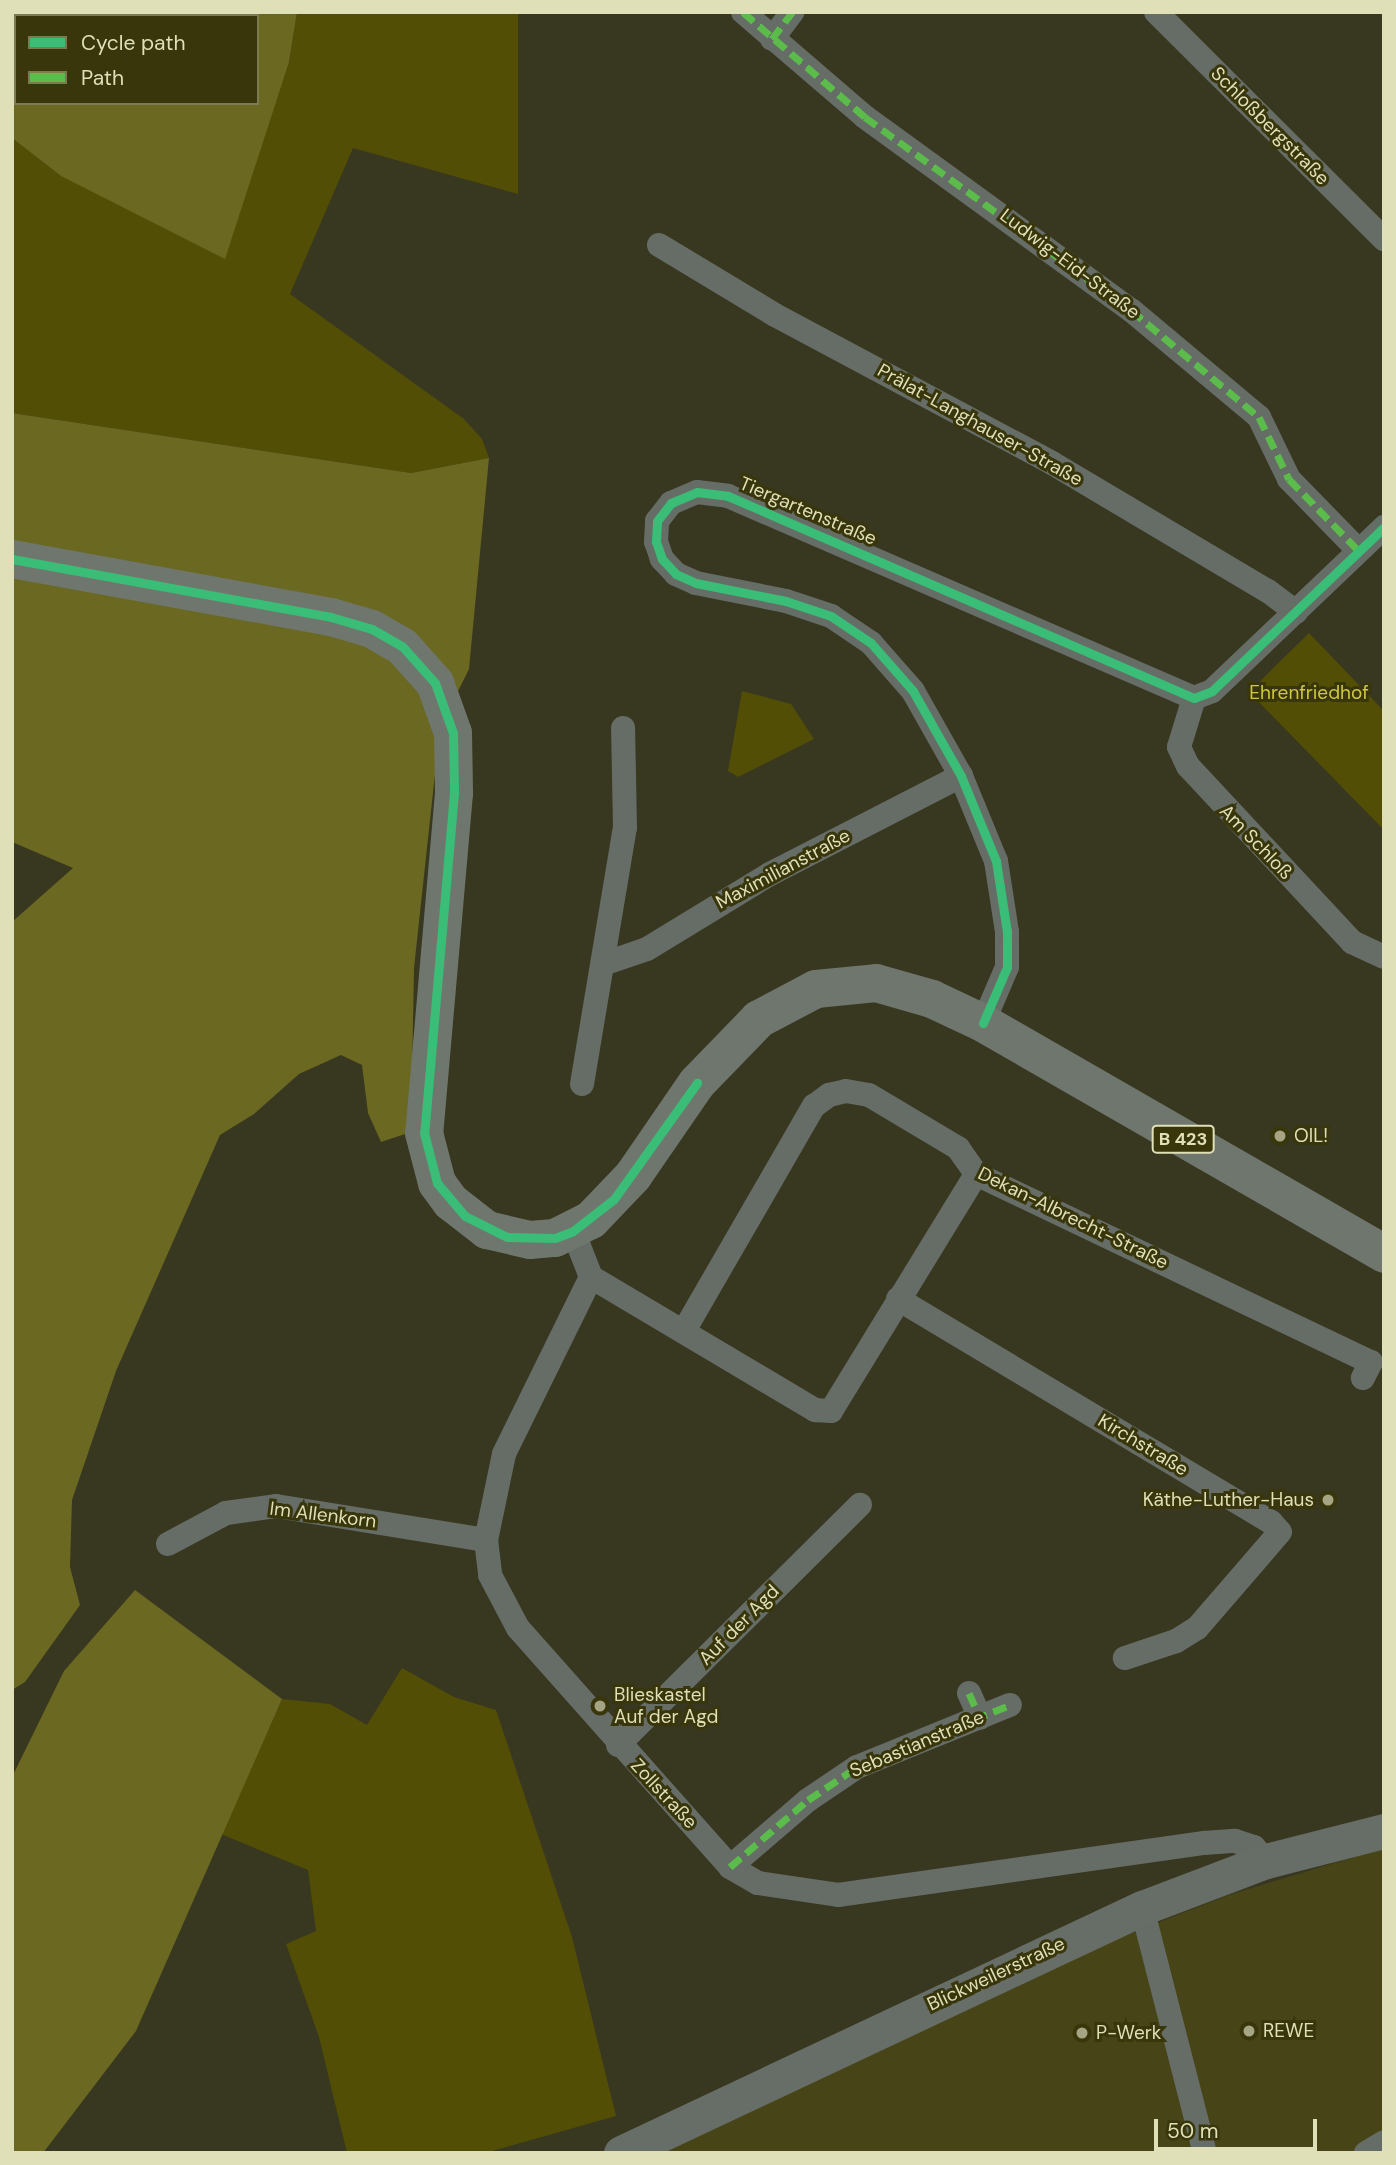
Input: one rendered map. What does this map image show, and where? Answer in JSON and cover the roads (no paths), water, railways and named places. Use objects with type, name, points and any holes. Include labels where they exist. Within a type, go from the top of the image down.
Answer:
[{"type":"main road","name":"B 423","points":[[12,559],[331,617],[372,629],[419,661],[446,706],[453,733],[454,793],[424,1133],[437,1183],[451,1202],[487,1230],[507,1237],[542,1239],[573,1231],[614,1199],[731,1044],[787,1001],[816,989],[876,983],[932,999],[983,1023],[1384,1254]]},
{"type":"street","name":"Ludwig-Eid-Straße","points":[[743,12],[865,117],[1131,310],[1259,417],[1289,479],[1359,551]]},
{"type":"street","points":[[772,39],[792,12]]},
{"type":"street","name":"Schloßbergstraße","points":[[1156,12],[1384,239]]},
{"type":"street","name":"Prälat-Langhauser-Straße","points":[[659,245],[775,315],[1052,463],[1268,591],[1296,612]]},
{"type":"street","name":"Tiergartenstraße","points":[[983,1023],[1007,967],[1007,932],[996,861],[961,776],[913,691],[872,643],[851,628],[806,606],[696,583],[676,574],[662,559],[656,542],[657,521],[671,503],[697,492],[728,496],[1194,698]]},
{"type":"street","points":[[1194,698],[1212,691],[1384,527]]},
{"type":"street","name":"Am Schloß","points":[[1194,698],[1179,747],[1188,766],[1352,942],[1384,957]]},
{"type":"street","points":[[582,1084],[606,963],[625,828],[623,728]]},
{"type":"street","name":"Maximilianstraße","points":[[606,963],[647,949],[770,874],[961,776]]},
{"type":"street","name":"Dekan-Albrecht-Straße","points":[[685,1329],[814,1106],[829,1095],[846,1091],[869,1095],[958,1148],[976,1174],[1371,1362],[1363,1378]]},
{"type":"street","points":[[573,1231],[591,1277],[685,1329],[815,1410],[831,1411],[976,1174]]},
{"type":"street","name":"Zollstraße","points":[[591,1277],[504,1454],[486,1540],[490,1575],[502,1603],[618,1745],[730,1867],[768,1886],[838,1895],[1204,1843],[1235,1841],[1254,1847],[1266,1861]]},
{"type":"street","name":"Kirchstraße","points":[[898,1299],[1271,1522],[1280,1532],[1196,1628],[1176,1641],[1125,1658]]},
{"type":"street","name":"Auf der Agd","points":[[618,1745],[860,1505]]},
{"type":"street","name":"Im Allenkorn","points":[[168,1544],[226,1513],[276,1506],[486,1540]]},
{"type":"street","points":[[969,1693],[979,1718]]},
{"type":"street","name":"Sebastianstraße","points":[[730,1867],[808,1800],[857,1767],[1010,1705]]},
{"type":"street","name":"Blickweilerstraße","points":[[621,2153],[1142,1908],[1266,1861],[1384,1831]]},
{"type":"street","points":[[1142,1908],[1205,2153]]},
{"type":"street","points":[[1366,2153],[1384,2142]]},
{"type":"place","name":"OIL!","points":[[1280,1136]]},
{"type":"place","name":"Käthe-Luther-Haus","points":[[1328,1500]]},
{"type":"place","name":"Blieskastel Auf der Agd","points":[[600,1706]]},
{"type":"place","name":"REWE","points":[[1249,2031]]},
{"type":"place","name":"P-Werk","points":[[1082,2033]]},
{"type":"park label","name":"Ehrenfriedhof","points":[[1309,693]]}]
